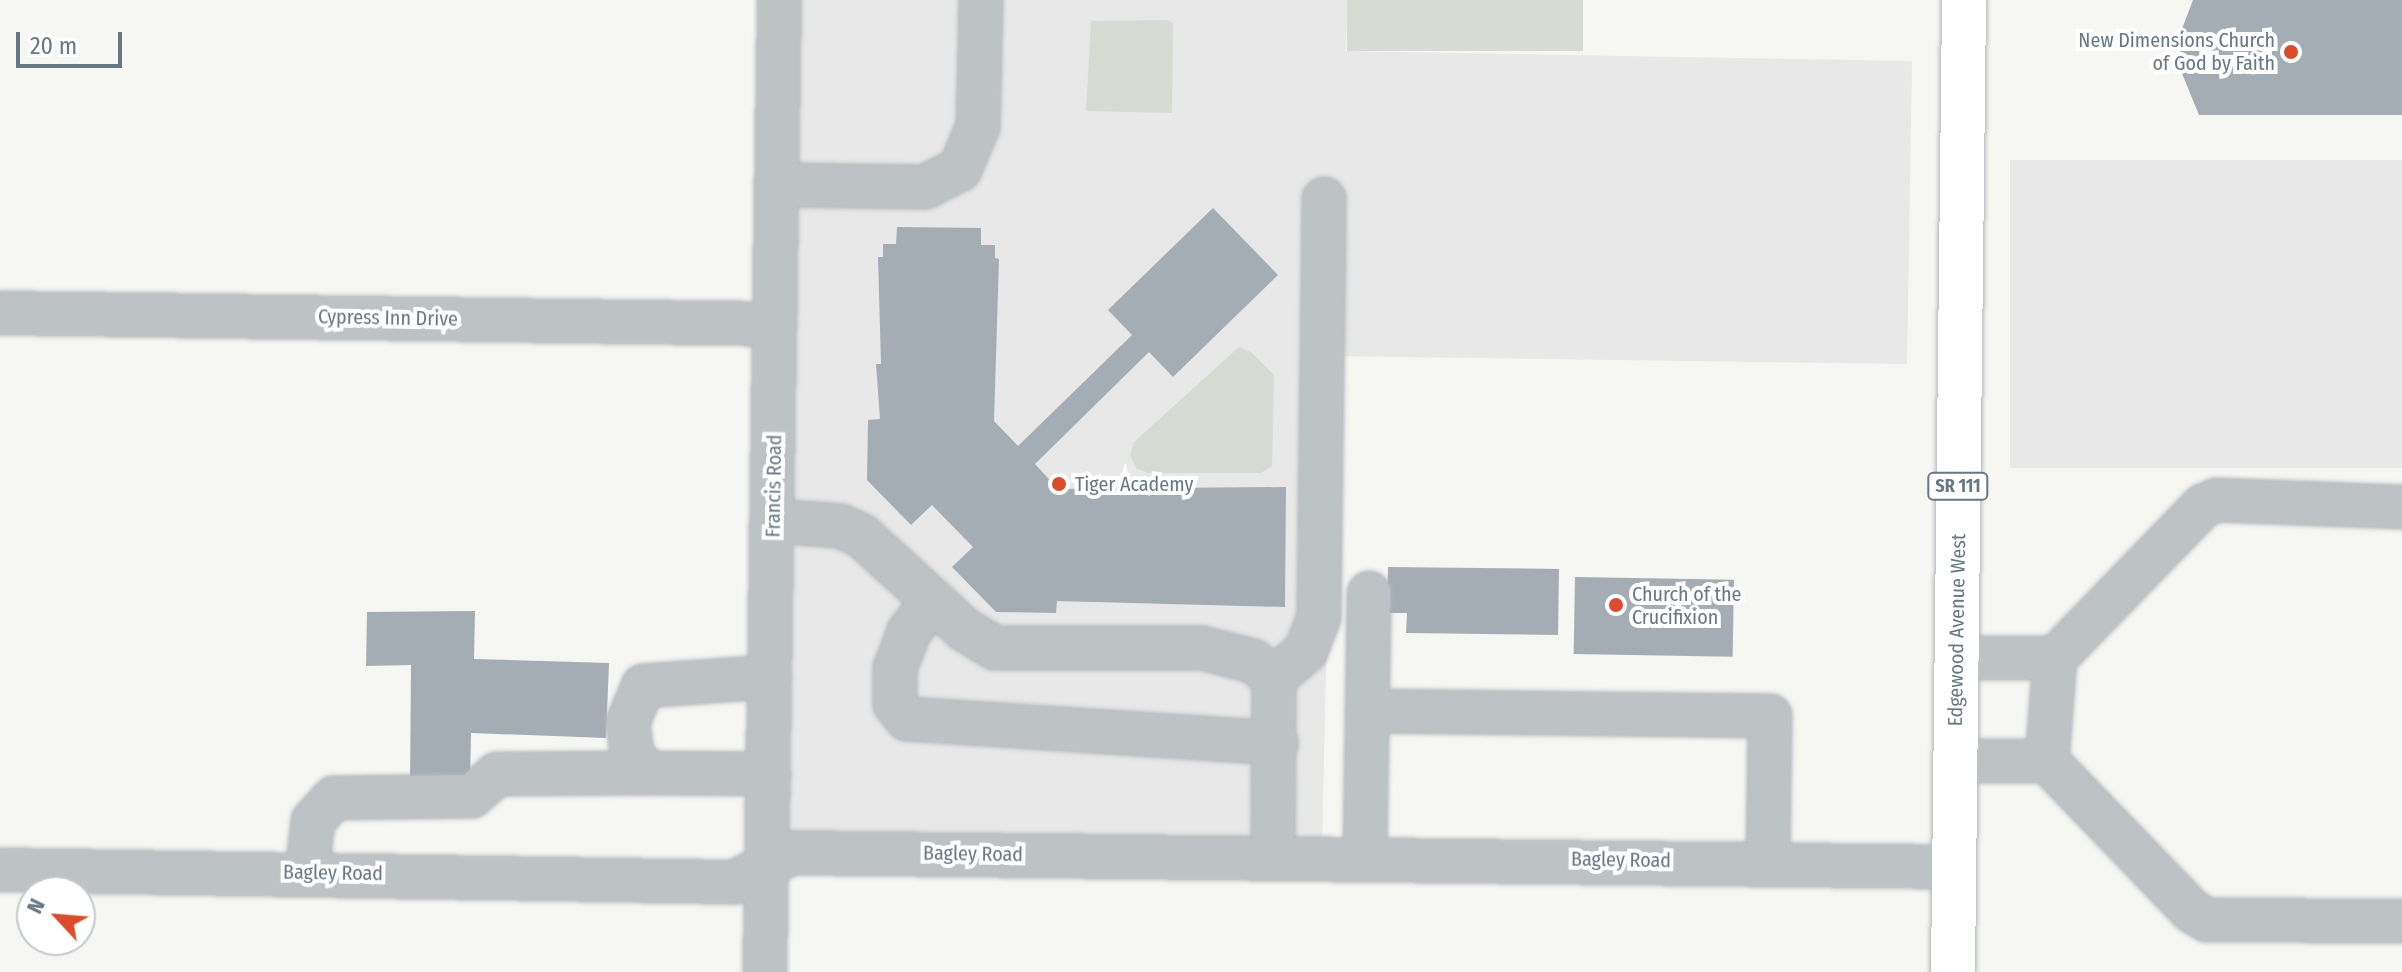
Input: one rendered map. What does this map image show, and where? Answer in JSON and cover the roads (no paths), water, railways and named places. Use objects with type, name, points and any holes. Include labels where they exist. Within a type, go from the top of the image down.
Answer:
[{"type":"main road","name":"Edgewood Avenue West","points":[[1953,972],[1964,0]]},
{"type":"street","name":"Francis Road","points":[[765,972],[779,0]]},
{"type":"street","points":[[777,185],[925,187],[960,169],[978,126],[981,0]]},
{"type":"street","points":[[1274,678],[1306,651],[1319,617],[1324,199]]},
{"type":"street","name":"Cypress Inn Drive","points":[[0,313],[775,324]]},
{"type":"street","points":[[2047,761],[2055,658],[2203,506],[2217,500],[2402,507]]},
{"type":"street","points":[[773,521],[840,526],[862,536],[965,630],[995,648],[1202,648],[1253,661],[1274,678],[1273,857]]},
{"type":"street","points":[[1365,858],[1369,593]]},
{"type":"street","points":[[933,601],[909,632],[895,668],[895,704],[907,719],[1276,743]]},
{"type":"street","points":[[1957,658],[2055,658]]},
{"type":"street","points":[[647,773],[632,754],[628,738],[631,709],[643,686],[770,677]]},
{"type":"street","points":[[1367,711],[1770,716],[1768,862]]},
{"type":"street","points":[[1955,761],[2047,761],[2192,911],[2207,920],[2402,921]]},
{"type":"street","points":[[307,873],[313,821],[334,798],[472,796],[497,774],[769,774]]},
{"type":"street","name":"Bagley Road","points":[[0,870],[735,882],[792,853],[1768,862],[1954,867]]},
{"type":"place","name":"New Dimensions Church of God by Faith","points":[[2291,52]]},
{"type":"place","name":"Tiger Academy","points":[[1059,484]]},
{"type":"place","name":"Church of the Crucifixion","points":[[1616,605]]}]
